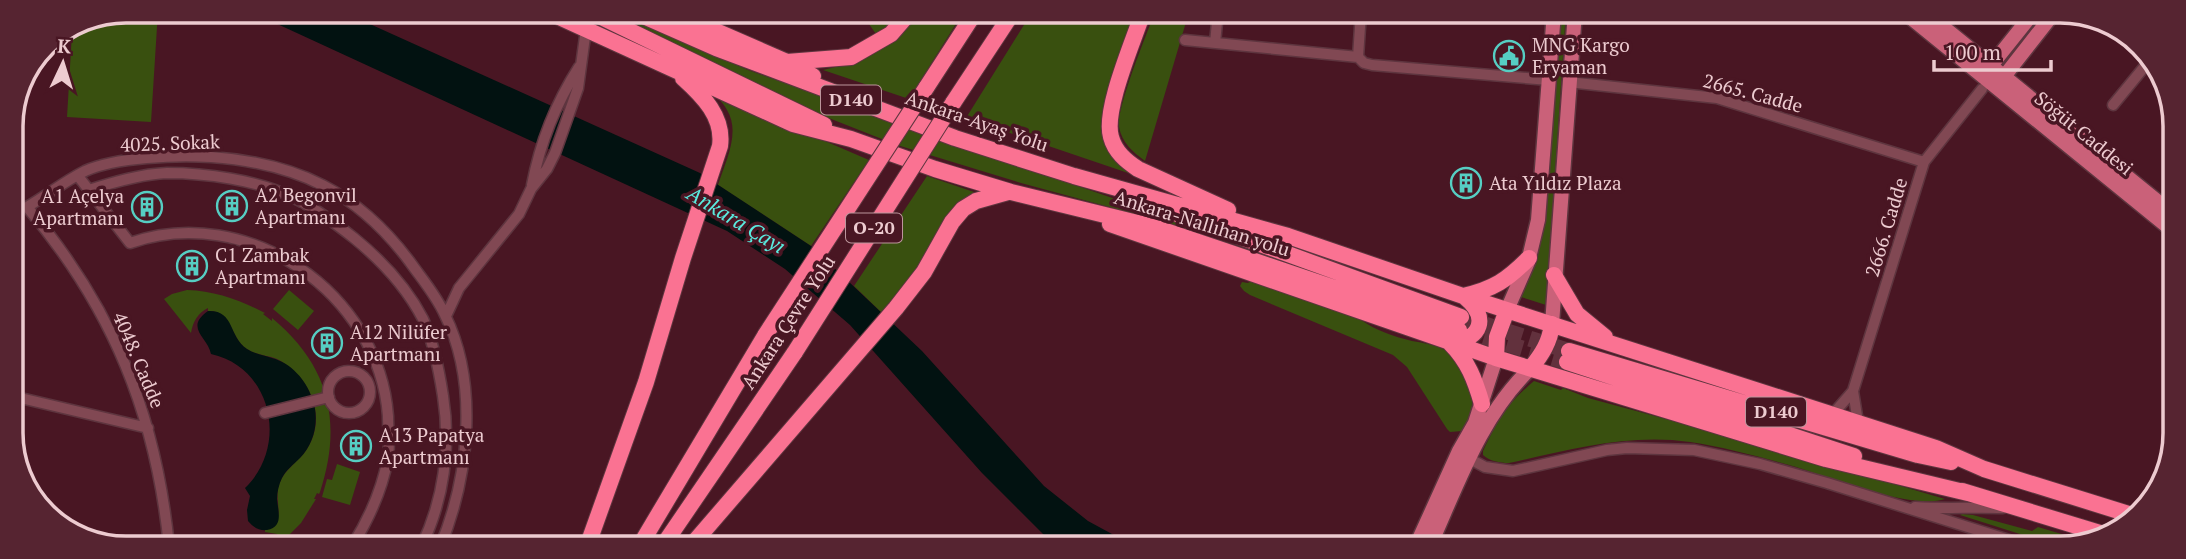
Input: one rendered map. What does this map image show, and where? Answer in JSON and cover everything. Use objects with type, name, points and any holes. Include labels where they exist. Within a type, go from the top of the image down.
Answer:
[{"type":"highway","points":[[573,23],[793,124],[851,139]]},
{"type":"highway","name":"D140","points":[[614,23],[851,139],[935,169],[1052,202],[1131,233],[1457,330]]},
{"type":"highway","name":"Ankara-Ayaş Yolu","points":[[659,23],[716,48],[870,107],[955,138],[1074,176]]},
{"type":"highway","points":[[698,23],[787,62],[870,107]]},
{"type":"highway","points":[[787,62],[851,57],[891,34],[901,23]]},
{"type":"highway","name":"Ankara Çevre Yolu","points":[[646,536],[766,334],[969,23]]},
{"type":"highway","name":"Ankara Çevre Yolu","points":[[670,536],[795,352],[1006,23]]},
{"type":"highway","points":[[1139,23],[1111,111],[1110,129],[1115,146],[1128,162],[1150,176],[1288,236]]},
{"type":"highway","points":[[591,536],[646,382],[722,136],[716,116],[696,90],[673,69]]},
{"type":"highway","points":[[1074,176],[1288,236],[1463,296],[1936,447],[1984,469],[2125,513]]},
{"type":"highway","name":"Ankara-Nallıhan yolu","points":[[1074,176],[1457,330]]},
{"type":"highway","points":[[699,536],[896,307],[924,272],[963,209],[976,201],[1012,192]]},
{"type":"highway","points":[[1463,296],[1502,283],[1529,258]]},
{"type":"highway","points":[[1554,275],[1577,314],[1616,344]]},
{"type":"highway","points":[[1457,330],[1469,338],[1476,333],[1479,326],[1477,311],[1463,296]]},
{"type":"highway","points":[[1496,358],[1497,337],[1507,310]]},
{"type":"highway","points":[[1531,368],[1544,352],[1552,324]]},
{"type":"highway","points":[[1457,330],[1496,358],[1826,459],[1972,494],[2092,530]]},
{"type":"highway","points":[[1457,330],[1460,353],[1473,373],[1482,404]]},
{"type":"highway","name":"D140","points":[[1972,494],[1568,357],[1919,455],[1984,469]]},
{"type":"main road","points":[[1507,310],[1529,258],[1538,220],[1553,23]]},
{"type":"main road","points":[[1552,324],[1574,23]]},
{"type":"main road","name":"Söğüt Caddesi","points":[[1918,23],[1991,79],[2163,223]]},
{"type":"main road","name":"Söğüt Caddesi","points":[[1936,23],[1991,79],[2029,96],[2163,206]]},
{"type":"main road","points":[[1991,79],[2027,23]]},
{"type":"main road","points":[[1991,79],[2021,55],[2046,23]]},
{"type":"main road","points":[[2021,55],[2022,78],[2029,96]]},
{"type":"main road","points":[[1434,536],[1465,455],[1496,358]]},
{"type":"main road","points":[[1421,536],[1465,455],[1476,443],[1509,390],[1531,368]]},
{"type":"street","points":[[1216,43],[1218,23]]},
{"type":"street","points":[[1358,57],[1360,23]]},
{"type":"street","points":[[446,316],[459,288],[519,214],[531,189],[547,169],[555,153],[578,88],[586,29]]},
{"type":"street","points":[[1185,40],[1358,57],[1364,63],[1372,65],[1549,80]]},
{"type":"street","points":[[531,189],[536,163],[557,106],[582,62]]},
{"type":"street","points":[[2113,105],[2144,67]]},
{"type":"street","name":"2666. Cadde","points":[[1833,414],[1853,391],[1924,162],[1991,79]]},
{"type":"street","name":"2665. Cadde","points":[[1568,82],[1717,98],[1924,162]]},
{"type":"street","name":"4025. Sokak","points":[[27,207],[86,171],[110,163],[195,156],[276,166],[317,181],[342,196],[381,228],[435,296],[446,316],[461,365],[466,424],[463,466],[445,536]]},
{"type":"street","points":[[89,190],[119,181],[166,173],[256,184],[292,196],[337,225],[392,274],[423,320],[439,370],[446,410],[446,460],[432,523],[426,536]]},
{"type":"street","points":[[78,176],[130,243],[162,234],[190,233],[237,237],[284,257],[304,270],[340,303],[353,319],[371,351],[382,381],[389,433],[388,457],[377,497],[358,536]]},
{"type":"street","name":"4048. Cadde","points":[[27,207],[71,264],[101,313],[134,384],[149,428],[168,536]]},
{"type":"street","points":[[439,370],[461,365]]},
{"type":"street","name":"2666. Cadde","points":[[1853,391],[1858,422]]},
{"type":"street","points":[[266,413],[329,397]]},
{"type":"street","points":[[23,399],[149,428]]},
{"type":"street","points":[[1465,455],[1485,467],[1513,471],[1607,450],[1694,450],[1760,464],[1996,536]]},
{"type":"street","points":[[1895,505],[1945,509],[2019,508]]},
{"type":"green space","points":[[157,23],[151,122],[67,117],[72,38],[105,25]]},
{"type":"green space","points":[[629,23],[640,23],[748,70],[953,143],[1461,318],[1460,321],[1194,230],[1021,183],[897,145],[811,111]]},
{"type":"green space","points":[[868,23],[890,23],[878,37]]},
{"type":"green space","points":[[904,23],[956,23],[909,99],[823,70],[860,61],[875,52]]},
{"type":"green space","points":[[1025,23],[1134,23],[1103,119],[1134,175],[966,118]]},
{"type":"green space","points":[[1151,23],[1186,23],[1145,161],[1125,142],[1119,127],[1122,104]]},
{"type":"green space","points":[[1560,23],[1565,23],[1546,305],[1521,297],[1537,259],[1546,218]]},
{"type":"green space","points":[[713,93],[869,160],[811,246],[718,185],[730,148],[732,128],[727,110]]},
{"type":"green space","points":[[927,176],[974,192],[957,207],[924,262],[884,315],[854,286]]},
{"type":"green space","points":[[1251,281],[1361,320],[1392,335],[1447,351],[1457,362],[1472,392],[1471,412],[1462,431],[1450,432],[1447,429],[1407,367],[1393,355],[1250,295],[1240,286],[1242,282]]},
{"type":"green space","points":[[187,290],[207,292],[227,297],[265,313],[263,314],[272,321],[272,318],[291,336],[307,355],[318,375],[326,396],[330,419],[327,466],[319,494],[317,493],[301,523],[288,536],[278,536],[265,530],[276,524],[278,518],[278,490],[282,478],[307,449],[313,436],[315,411],[307,386],[289,366],[247,349],[237,338],[227,319],[216,312],[208,311],[208,308],[196,318],[191,333],[164,299]]},
{"type":"green space","points":[[289,290],[314,311],[298,330],[273,309]]},
{"type":"green space","points":[[1534,381],[1945,499],[1911,500],[1890,496],[1752,455],[1690,442],[1621,441],[1509,463],[1485,457],[1483,451],[1509,405]]},
{"type":"green space","points":[[337,464],[360,472],[350,505],[322,497],[327,479],[332,480]]},
{"type":"green space","points":[[1960,515],[1973,515],[2032,531],[2038,527],[2068,536],[2026,536]]},
{"type":"water","name":"Ankara Çayı","points":[[275,23],[368,23],[700,173],[811,246],[922,351],[1044,486],[1088,521],[1116,536],[1045,536],[982,473],[850,325],[785,269],[727,231]]},
{"type":"water","points":[[208,311],[223,315],[247,349],[279,360],[297,373],[306,385],[314,406],[316,422],[312,438],[305,452],[282,478],[277,496],[278,522],[267,530],[256,528],[248,521],[250,496],[245,488],[259,471],[267,451],[270,431],[267,410],[260,391],[248,375],[232,362],[211,354],[198,328],[198,322]]},
{"type":"tunnel","points":[[1461,317],[1569,351]]},
{"type":"tunnel","points":[[1461,330],[1567,362]]},
{"type":"place","name":"MNG Kargo Eryaman","points":[[1509,56]]},
{"type":"place","name":"Ata Yıldız Plaza","points":[[1466,183]]},
{"type":"place","name":"A2 Begonvil Apartmanı","points":[[232,206]]},
{"type":"place","name":"A1 Açelya Apartmanı","points":[[147,207]]},
{"type":"place","name":"C1 Zambak Apartmanı","points":[[192,266]]},
{"type":"place","name":"A12 Nilüfer Apartmanı","points":[[327,343]]},
{"type":"place","name":"A13 Papatya Apartmanı","points":[[356,446]]}]
